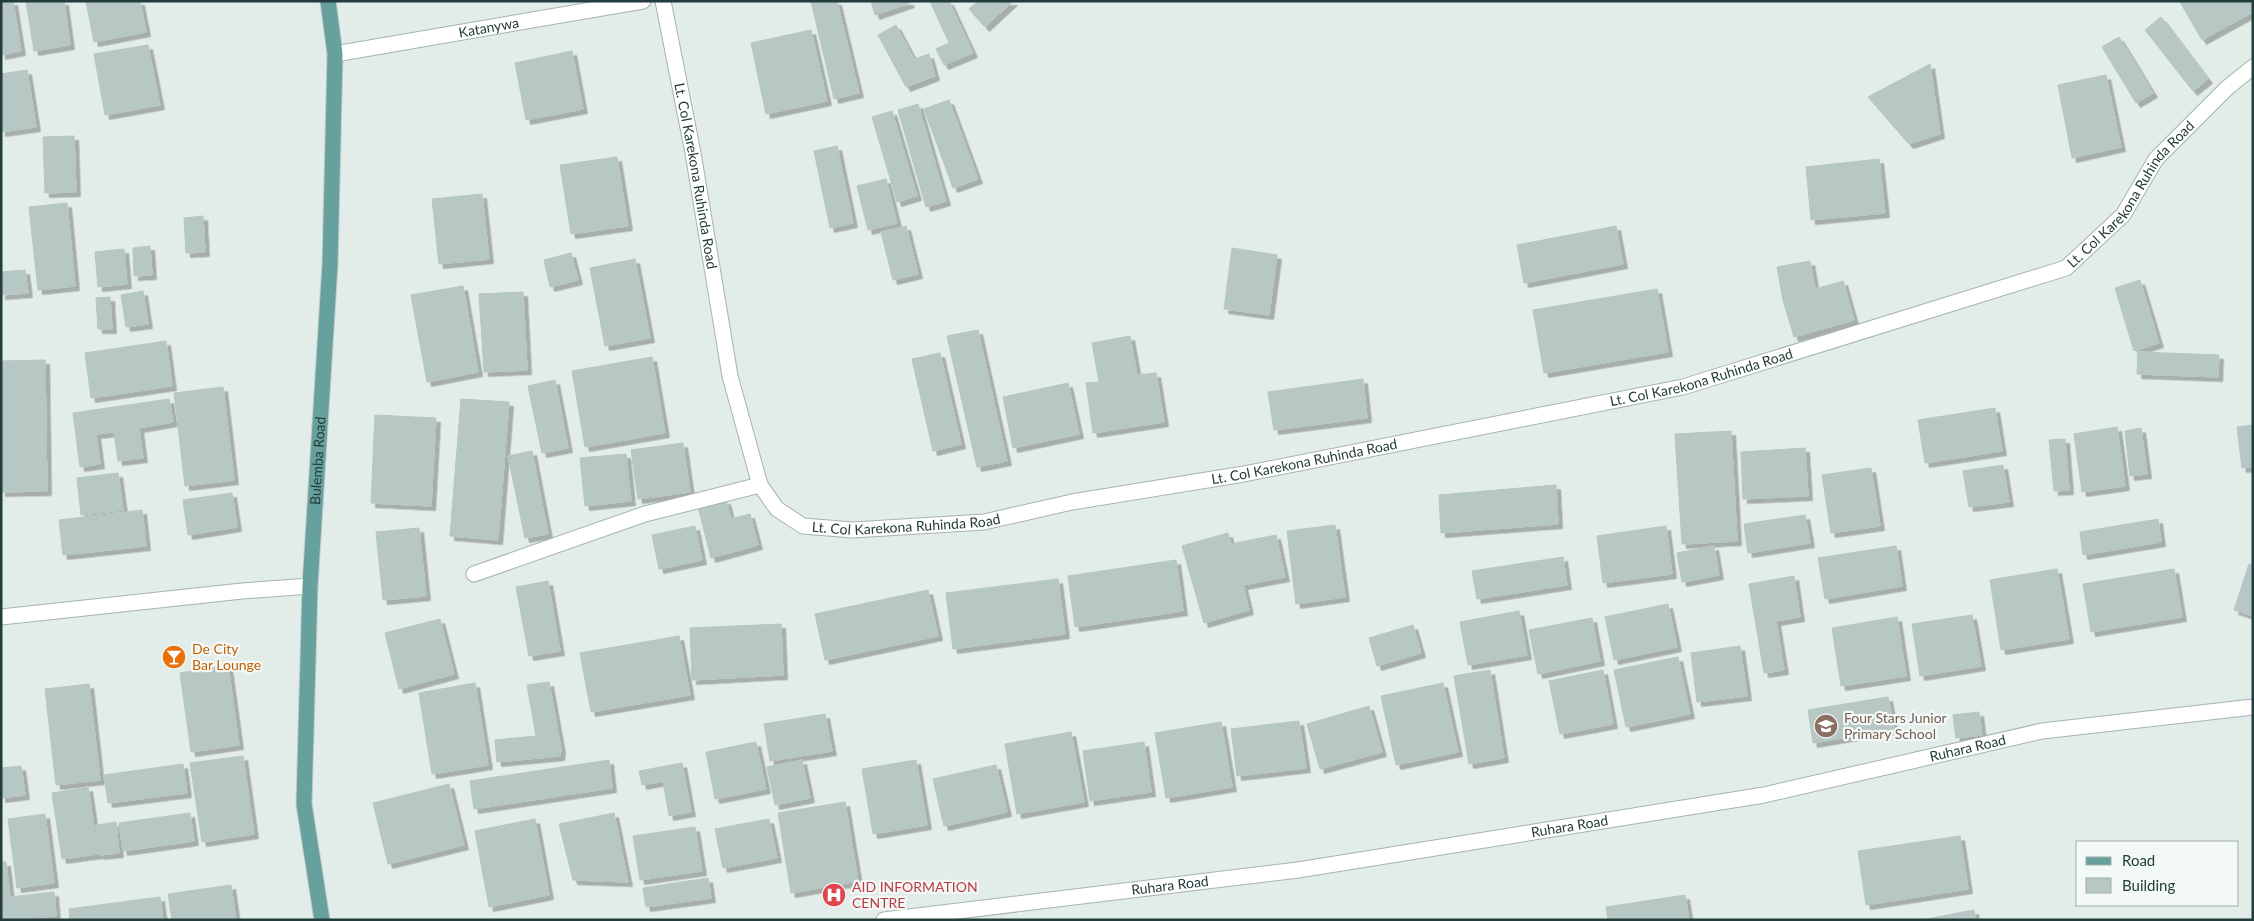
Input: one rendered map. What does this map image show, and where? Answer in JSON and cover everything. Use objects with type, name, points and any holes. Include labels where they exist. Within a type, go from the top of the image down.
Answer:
[{"type":"main road","name":"Bulemba Road","points":[[322,920],[304,804],[310,586],[330,264],[335,54],[328,1]]},
{"type":"street","name":"Katanywa","points":[[335,54],[643,1]]},
{"type":"street","name":"Lt. Col Karekona Ruhinda Road","points":[[663,1],[693,153],[730,376],[760,485],[777,509],[803,526],[853,530],[984,522],[1072,502],[1244,474],[1683,387],[2066,268],[2123,215],[2156,159],[2227,88],[2253,67]]},
{"type":"street","points":[[474,574],[646,514],[760,485]]},
{"type":"street","points":[[1,617],[310,586]]},
{"type":"street","name":"Ruhara Road","points":[[884,920],[1307,869],[1764,795],[2042,731],[2253,707]]},
{"type":"building","points":[[1,1],[13,1],[21,51],[1,55]]},
{"type":"building","points":[[26,1],[64,1],[70,45],[34,51]]},
{"type":"building","points":[[86,1],[140,1],[146,32],[94,42]]},
{"type":"building","points":[[811,1],[837,1],[859,93],[834,99]]},
{"type":"building","points":[[871,1],[909,1],[910,3],[875,15]]},
{"type":"building","points":[[930,1],[949,1],[973,53],[944,65],[936,49],[949,43]]},
{"type":"building","points":[[978,1],[1013,1],[985,27],[969,9]]},
{"type":"building","points":[[2253,1],[2253,12],[2202,40],[2180,2]]},
{"type":"building","points":[[2161,17],[2208,79],[2193,91],[2145,30]]},
{"type":"building","points":[[896,25],[914,59],[929,54],[935,76],[906,87],[878,35]]},
{"type":"building","points":[[811,30],[827,101],[766,114],[751,43]]},
{"type":"building","points":[[2119,37],[2153,93],[2136,103],[2102,47]]},
{"type":"building","points":[[148,45],[160,105],[105,115],[94,54]]},
{"type":"building","points":[[572,51],[583,109],[526,120],[515,63]]},
{"type":"building","points":[[1930,64],[1940,134],[1909,144],[1868,97]]},
{"type":"building","points":[[27,70],[36,127],[1,132],[1,74]]},
{"type":"building","points":[[2106,75],[2121,147],[2072,158],[2058,85]]},
{"type":"building","points":[[949,100],[978,179],[953,188],[924,109]]},
{"type":"building","points":[[918,104],[946,201],[926,207],[898,110]]},
{"type":"building","points":[[892,111],[917,196],[897,202],[872,117]]},
{"type":"building","points":[[74,136],[76,192],[45,193],[43,137]]},
{"type":"building","points":[[837,146],[853,223],[830,228],[814,151]]},
{"type":"building","points":[[617,157],[628,226],[571,234],[560,165]]},
{"type":"building","points":[[1879,159],[1885,213],[1811,220],[1806,167]]},
{"type":"building","points":[[886,179],[897,223],[868,230],[857,186]]},
{"type":"building","points":[[482,194],[489,259],[439,264],[432,199]]},
{"type":"building","points":[[67,203],[75,286],[38,290],[29,207]]},
{"type":"building","points":[[203,216],[205,252],[186,253],[184,218]]},
{"type":"building","points":[[906,226],[918,274],[893,280],[881,232]]},
{"type":"building","points":[[1616,226],[1623,264],[1524,283],[1517,245]]},
{"type":"building","points":[[150,246],[152,275],[134,276],[133,248]]},
{"type":"building","points":[[1232,248],[1277,255],[1269,315],[1224,309]]},
{"type":"building","points":[[124,249],[127,284],[98,287],[95,252]]},
{"type":"building","points":[[571,253],[578,280],[550,287],[544,260]]},
{"type":"building","points":[[635,259],[650,338],[605,346],[590,268]]},
{"type":"building","points":[[1810,261],[1815,289],[1843,281],[1854,320],[1794,337],[1783,300],[1777,267]]},
{"type":"building","points":[[25,270],[28,293],[1,295],[1,272]]},
{"type":"building","points":[[2140,280],[2159,343],[2134,351],[2115,288]]},
{"type":"building","points":[[463,286],[478,372],[427,382],[411,295]]},
{"type":"building","points":[[1657,289],[1668,352],[1544,373],[1533,310]]},
{"type":"building","points":[[143,291],[148,324],[126,327],[121,295]]},
{"type":"building","points":[[523,292],[527,370],[484,372],[479,294]]},
{"type":"building","points":[[110,297],[112,329],[98,329],[96,298]]},
{"type":"building","points":[[978,330],[1007,461],[977,467],[947,336]]},
{"type":"building","points":[[1130,336],[1137,375],[1156,373],[1164,422],[1093,433],[1086,383],[1099,382],[1092,343]]},
{"type":"building","points":[[166,341],[172,386],[91,398],[85,353]]},
{"type":"building","points":[[2138,352],[2219,355],[2218,377],[2137,374]]},
{"type":"building","points":[[940,353],[961,444],[933,451],[912,359]]},
{"type":"building","points":[[652,357],[665,433],[585,447],[572,371]]},
{"type":"building","points":[[45,360],[47,491],[1,492],[1,361]]},
{"type":"building","points":[[1363,379],[1367,418],[1274,430],[1268,392]]},
{"type":"building","points":[[555,380],[568,448],[542,453],[528,386]]},
{"type":"building","points":[[1068,383],[1079,434],[1013,448],[1003,397]]},
{"type":"building","points":[[223,387],[234,480],[185,486],[174,393]]},
{"type":"building","points":[[169,399],[173,422],[139,428],[143,458],[118,461],[114,432],[96,434],[100,464],[80,467],[73,413]]},
{"type":"building","points":[[461,399],[509,402],[498,540],[450,536]]},
{"type":"building","points":[[1995,408],[2002,451],[1925,463],[1918,420]]},
{"type":"building","points":[[375,415],[436,418],[431,506],[371,503]]},
{"type":"building","points":[[2253,425],[2253,467],[2242,468],[2237,427]]},
{"type":"building","points":[[2117,427],[2125,486],[2082,492],[2074,434]]},
{"type":"building","points":[[2141,428],[2147,474],[2130,476],[2125,431]]},
{"type":"building","points":[[1731,431],[1737,541],[1682,544],[1675,434]]},
{"type":"building","points":[[2065,439],[2069,490],[2054,491],[2049,440]]},
{"type":"building","points":[[683,443],[690,492],[638,499],[631,450]]},
{"type":"building","points":[[1805,448],[1808,496],[1743,499],[1741,452]]},
{"type":"building","points":[[532,451],[548,534],[525,538],[508,456]]},
{"type":"building","points":[[626,454],[631,501],[585,506],[580,458]]},
{"type":"building","points":[[2003,465],[2009,502],[1969,507],[1963,471]]},
{"type":"building","points":[[1871,468],[1880,526],[1831,533],[1822,475]]},
{"type":"building","points":[[118,473],[123,510],[81,515],[77,478]]},
{"type":"building","points":[[1556,485],[1558,524],[1441,533],[1439,495]]},
{"type":"building","points":[[232,493],[237,527],[188,535],[183,500]]},
{"type":"building","points":[[726,500],[731,519],[750,514],[758,545],[711,558],[698,507]]},
{"type":"building","points":[[142,510],[146,546],[63,555],[59,520]]},
{"type":"building","points":[[1805,515],[1810,543],[1748,553],[1744,524]]},
{"type":"building","points":[[2158,519],[2161,542],[2083,555],[2080,532]]},
{"type":"building","points":[[1335,525],[1345,597],[1296,604],[1287,531]]},
{"type":"building","points":[[695,526],[702,560],[659,569],[652,535]]},
{"type":"building","points":[[1666,526],[1672,574],[1603,583],[1597,536]]},
{"type":"building","points":[[419,528],[426,596],[383,600],[376,532]]},
{"type":"building","points":[[1228,533],[1231,544],[1276,535],[1285,577],[1243,585],[1249,610],[1204,623],[1182,546]]},
{"type":"building","points":[[1714,546],[1719,575],[1682,582],[1677,553]]},
{"type":"building","points":[[1896,546],[1902,586],[1825,599],[1818,558]]},
{"type":"building","points":[[1563,557],[1567,585],[1477,599],[1472,571]]},
{"type":"building","points":[[1176,560],[1183,611],[1075,627],[1068,576]]},
{"type":"building","points":[[2249,564],[2253,565],[2253,616],[2234,610]]},
{"type":"building","points":[[2057,569],[2069,639],[2001,650],[1990,580]]},
{"type":"building","points":[[2174,569],[2182,617],[2091,632],[2083,584]]},
{"type":"building","points":[[1794,576],[1800,617],[1776,621],[1784,670],[1764,673],[1749,584]]},
{"type":"building","points":[[1058,579],[1065,634],[953,649],[946,593]]},
{"type":"building","points":[[548,581],[560,651],[529,656],[516,587]]},
{"type":"building","points":[[928,590],[938,636],[825,660],[815,614]]},
{"type":"building","points":[[1668,604],[1677,647],[1614,660],[1605,617]]},
{"type":"building","points":[[1519,611],[1527,655],[1468,665],[1460,622]]},
{"type":"building","points":[[1972,615],[1981,666],[1920,676],[1912,624]]},
{"type":"building","points":[[1897,617],[1906,676],[1841,686],[1832,628]]},
{"type":"building","points":[[1592,618],[1600,661],[1538,674],[1529,630]]},
{"type":"building","points":[[440,619],[454,674],[399,689],[385,633]]},
{"type":"building","points":[[781,624],[783,675],[692,680],[690,628]]},
{"type":"building","points":[[1413,625],[1421,653],[1377,666],[1369,638]]},
{"type":"building","points":[[679,636],[690,695],[591,712],[580,653]]},
{"type":"building","points":[[1740,646],[1747,696],[1697,702],[1691,653]]},
{"type":"building","points":[[1678,657],[1690,714],[1626,727],[1614,670]]},
{"type":"building","points":[[228,665],[239,745],[191,752],[180,673]]},
{"type":"building","points":[[1490,670],[1504,758],[1469,764],[1454,676]]},
{"type":"building","points":[[1603,670],[1613,724],[1560,734],[1549,681]]},
{"type":"building","points":[[549,682],[561,749],[560,756],[497,762],[495,740],[536,736],[527,685]]},
{"type":"building","points":[[475,683],[488,765],[432,774],[419,693]]},
{"type":"building","points":[[1443,683],[1458,752],[1396,765],[1381,696]]},
{"type":"building","points":[[89,684],[100,780],[56,785],[45,689]]},
{"type":"building","points":[[1888,697],[1894,729],[1813,743],[1808,710]]},
{"type":"building","points":[[1369,706],[1382,752],[1320,769],[1307,724]]},
{"type":"building","points":[[1979,712],[1982,735],[1956,738],[1953,715]]},
{"type":"building","points":[[825,714],[832,751],[770,761],[764,724]]},
{"type":"building","points":[[1299,721],[1306,768],[1237,776],[1231,729]]},
{"type":"building","points":[[1221,722],[1232,787],[1166,798],[1155,733]]},
{"type":"building","points":[[1071,732],[1084,802],[1017,814],[1005,744]]},
{"type":"building","points":[[756,742],[766,789],[715,799],[706,752]]},
{"type":"building","points":[[1144,742],[1151,792],[1090,801],[1083,751]]},
{"type":"building","points":[[243,756],[254,834],[202,842],[190,763]]},
{"type":"building","points":[[609,760],[612,788],[474,809],[470,781]]},
{"type":"building","points":[[802,760],[810,798],[775,805],[767,767]]},
{"type":"building","points":[[916,760],[927,825],[873,834],[862,769]]},
{"type":"building","points":[[682,763],[691,812],[669,816],[663,781],[642,785],[639,771]]},
{"type":"building","points":[[183,764],[187,793],[108,803],[104,775]]},
{"type":"building","points":[[996,765],[1007,812],[944,826],[933,779]]},
{"type":"building","points":[[21,766],[25,795],[1,798],[1,768]]},
{"type":"building","points":[[449,784],[464,845],[388,864],[373,803]]},
{"type":"building","points":[[88,787],[98,854],[62,859],[52,793]]},
{"type":"building","points":[[845,802],[858,881],[791,893],[778,813]]},
{"type":"building","points":[[190,813],[194,841],[123,851],[119,823]]},
{"type":"building","points":[[614,813],[628,882],[573,880],[559,824]]},
{"type":"building","points":[[45,814],[54,883],[17,888],[8,819]]},
{"type":"building","points":[[535,819],[549,895],[489,907],[475,831]]},
{"type":"building","points":[[769,819],[777,858],[723,868],[715,829]]},
{"type":"building","points":[[116,822],[119,853],[99,855],[96,825]]},
{"type":"building","points":[[695,827],[702,871],[640,880],[633,836]]},
{"type":"building","points":[[1960,836],[1968,889],[1866,905],[1858,851]]},
{"type":"building","points":[[1,862],[6,862],[10,897],[54,892],[56,916],[1,920]]},
{"type":"building","points":[[708,878],[711,898],[646,907],[643,888]]},
{"type":"building","points":[[231,885],[236,920],[172,920],[168,894]]},
{"type":"building","points":[[1685,895],[1689,920],[1608,920],[1606,907]]},
{"type":"building","points":[[160,897],[163,920],[70,920],[69,909]]},
{"type":"building","points":[[1974,910],[1976,920],[1921,920]]},
{"type":"place","name":"De City Bar Lounge","points":[[174,657]]},
{"type":"place","name":"Four Stars Junior Primary School","points":[[1826,726]]},
{"type":"place","name":"AID INFORMATION CENTRE","points":[[834,895]]}]
